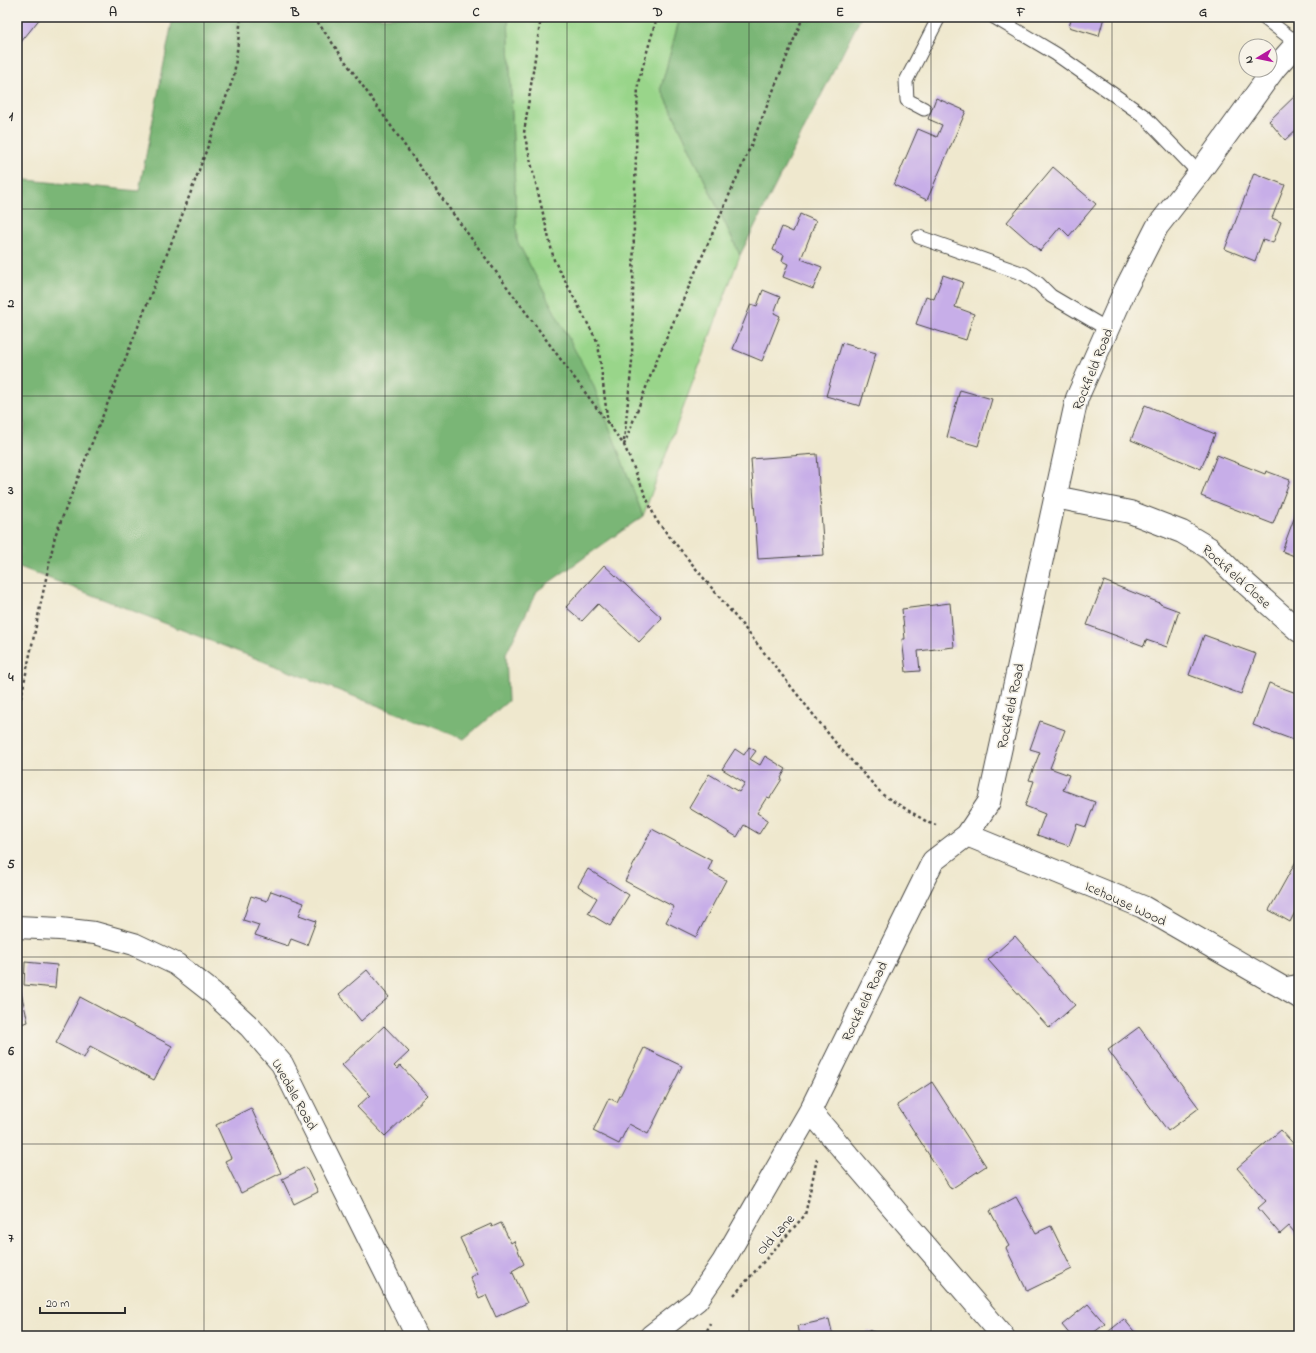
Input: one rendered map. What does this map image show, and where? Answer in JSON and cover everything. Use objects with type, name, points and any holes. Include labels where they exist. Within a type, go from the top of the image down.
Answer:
[{"type":"street","name":"Rockfield Road","points":[[651,1336],[697,1300],[817,1119],[933,861],[967,835],[989,802],[1077,398],[1125,290],[1158,227],[1275,68],[1298,42]]},
{"type":"street","name":"Rockfield Close","points":[[1055,497],[1130,512],[1182,532],[1209,548],[1299,631]]},
{"type":"street","name":"Icehouse Wood","points":[[967,835],[1143,907],[1289,983],[1299,997]]},
{"type":"street","name":"Uvedale Road","points":[[17,927],[60,929],[95,933],[134,944],[176,964],[213,992],[250,1027],[282,1064],[417,1336]]},
{"type":"street","points":[[817,1119],[1003,1336]]},
{"type":"lane","points":[[924,109],[906,100],[906,81],[939,17]]},
{"type":"lane","points":[[994,17],[1056,54],[1144,116],[1199,173]]},
{"type":"lane","points":[[1263,17],[1298,42]]},
{"type":"lane","points":[[919,237],[1024,274],[1039,284],[1051,296],[1107,330]]},
{"type":"path","points":[[17,716],[55,536],[180,221],[234,76],[241,17]]},
{"type":"path","points":[[314,17],[451,211],[624,445],[656,520],[839,746],[883,795],[929,823],[967,835]]},
{"type":"path","points":[[541,17],[524,133],[554,260],[598,343],[608,425]]},
{"type":"path","points":[[624,445],[632,361],[638,83],[657,17]]},
{"type":"path","points":[[624,445],[655,364],[752,143],[803,17]]},
{"type":"path","name":"Old Lane","points":[[732,1297],[805,1215],[817,1119]]},
{"type":"path","points":[[705,1336],[711,1321]]},
{"type":"green space","points":[[173,17],[508,17],[517,241],[593,384],[643,516],[537,591],[506,654],[508,701],[464,739],[17,566],[17,464],[25,424],[17,418],[17,179],[139,191]]},
{"type":"green space","points":[[508,17],[680,17],[661,88],[740,255],[643,516],[592,384],[517,241]]},
{"type":"green space","points":[[680,17],[861,17],[740,255],[661,88]]},
{"type":"building","points":[[17,17],[41,17],[17,47]]},
{"type":"building","points":[[1072,17],[1104,17],[1099,36],[1069,27]]},
{"type":"building","points":[[1299,92],[1299,127],[1285,140],[1269,121]]},
{"type":"building","points":[[936,98],[966,111],[927,200],[894,185],[918,129],[937,137],[942,125],[928,119]]},
{"type":"building","points":[[1053,167],[1096,204],[1069,236],[1060,227],[1040,251],[1007,222]]},
{"type":"building","points":[[1254,173],[1285,185],[1272,218],[1281,222],[1273,243],[1263,239],[1255,261],[1225,249]]},
{"type":"building","points":[[800,214],[816,221],[801,259],[822,267],[813,289],[783,277],[788,264],[782,261],[784,255],[773,250],[782,227],[793,232]]},
{"type":"building","points":[[943,275],[963,282],[955,307],[974,314],[966,340],[916,324],[926,296],[934,299]]},
{"type":"building","points":[[763,290],[780,297],[774,313],[780,316],[762,361],[733,349],[751,304],[757,306]]},
{"type":"building","points":[[842,343],[876,353],[860,406],[826,396]]},
{"type":"building","points":[[960,390],[992,399],[978,446],[947,437]]},
{"type":"building","points":[[1145,405],[1215,434],[1201,469],[1131,440]]},
{"type":"building","points":[[817,454],[824,555],[758,559],[751,459]]},
{"type":"building","points":[[1217,455],[1265,474],[1266,471],[1290,480],[1273,524],[1201,496]]},
{"type":"building","points":[[1296,513],[1299,514],[1299,558],[1282,551]]},
{"type":"building","points":[[604,565],[662,618],[639,642],[598,604],[582,621],[566,607]]},
{"type":"building","points":[[1104,581],[1179,611],[1167,647],[1146,640],[1144,646],[1087,625]]},
{"type":"building","points":[[950,603],[954,647],[918,651],[920,671],[906,672],[902,639],[905,639],[902,609]]},
{"type":"building","points":[[1204,635],[1256,654],[1241,694],[1189,675]]},
{"type":"building","points":[[1269,683],[1299,694],[1299,742],[1253,725]]},
{"type":"building","points":[[1040,721],[1065,730],[1050,768],[1069,775],[1063,790],[1095,802],[1086,827],[1077,824],[1069,846],[1037,835],[1045,814],[1025,806],[1034,781],[1029,780],[1040,752],[1030,749]]},
{"type":"building","points":[[749,747],[756,751],[750,759],[760,765],[765,756],[786,769],[781,778],[782,779],[770,798],[767,797],[757,813],[768,820],[759,834],[744,825],[737,837],[689,808],[709,774],[739,792],[745,783],[722,769],[735,749],[744,755]]},
{"type":"building","points":[[652,829],[712,861],[708,870],[726,880],[696,937],[666,922],[674,907],[625,881]]},
{"type":"building","points":[[1299,856],[1299,915],[1295,912],[1290,922],[1269,910]]},
{"type":"building","points":[[588,869],[629,895],[610,926],[588,913],[597,898],[578,886]]},
{"type":"building","points":[[271,891],[304,903],[299,915],[316,921],[307,945],[291,939],[288,946],[255,935],[259,925],[243,920],[251,896],[267,901]]},
{"type":"building","points":[[1015,936],[1075,1005],[1049,1028],[988,960]]},
{"type":"building","points":[[25,962],[57,965],[55,988],[24,985]]},
{"type":"building","points":[[367,970],[389,997],[361,1021],[339,994]]},
{"type":"building","points":[[18,980],[28,1022],[17,1025],[17,981]]},
{"type":"building","points":[[80,997],[172,1046],[154,1080],[90,1046],[84,1058],[56,1043]]},
{"type":"building","points":[[384,1026],[409,1052],[394,1066],[397,1069],[400,1065],[428,1095],[385,1136],[357,1107],[370,1095],[342,1065]]},
{"type":"building","points":[[1139,1027],[1199,1108],[1168,1131],[1108,1050]]},
{"type":"building","points":[[644,1048],[682,1066],[648,1134],[629,1124],[619,1144],[593,1131],[609,1098],[617,1102]]},
{"type":"building","points":[[932,1082],[986,1166],[951,1189],[897,1105]]},
{"type":"building","points":[[251,1108],[281,1173],[241,1193],[225,1161],[231,1158],[216,1125]]},
{"type":"building","points":[[1281,1130],[1299,1150],[1299,1238],[1289,1226],[1280,1234],[1258,1208],[1266,1201],[1237,1168]]},
{"type":"building","points":[[306,1167],[318,1192],[294,1204],[282,1179]]},
{"type":"building","points":[[1016,1197],[1036,1233],[1051,1226],[1072,1269],[1027,1291],[1006,1248],[1009,1246],[990,1211]]},
{"type":"building","points":[[501,1223],[511,1243],[514,1241],[524,1264],[512,1271],[527,1303],[496,1317],[486,1295],[479,1298],[470,1277],[477,1274],[460,1238],[491,1224],[492,1227]]},
{"type":"building","points":[[1088,1304],[1105,1324],[1089,1336],[1071,1336],[1062,1325]]},
{"type":"building","points":[[829,1319],[833,1336],[800,1336],[798,1326]]},
{"type":"building","points":[[1124,1319],[1138,1336],[1103,1336]]},
{"type":"building","points":[[868,1330],[884,1336],[866,1336]]}]
